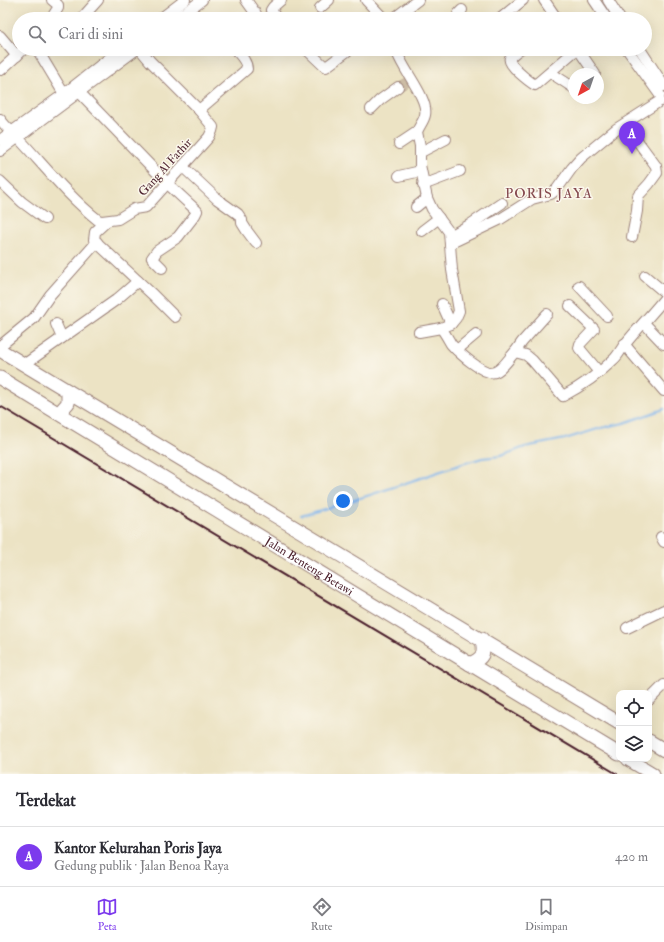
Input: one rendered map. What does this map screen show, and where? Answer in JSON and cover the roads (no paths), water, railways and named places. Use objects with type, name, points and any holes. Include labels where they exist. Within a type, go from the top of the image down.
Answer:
[{"type":"main road","points":[[0,350],[482,643],[616,720]]},
{"type":"main road","name":"Jalan Benteng Betawi","points":[[0,378],[479,667],[616,752]]},
{"type":"main road","points":[[59,413],[68,403],[68,391]]},
{"type":"main road","points":[[479,667],[479,660],[483,654],[482,643]]},
{"type":"main road","points":[[479,667],[499,653]]},
{"type":"main road","points":[[652,743],[664,750]]},
{"type":"main road","points":[[633,762],[653,774]]},
{"type":"street","points":[[52,0],[58,6],[56,12]]},
{"type":"street","points":[[87,12],[98,0]]},
{"type":"street","points":[[169,12],[185,0]]},
{"type":"street","points":[[186,12],[202,0]]},
{"type":"street","points":[[246,0],[253,12]]},
{"type":"street","points":[[273,12],[273,7],[281,0]]},
{"type":"street","points":[[320,8],[329,0]]},
{"type":"street","points":[[366,0],[377,12]]},
{"type":"street","points":[[402,12],[418,0]]},
{"type":"street","points":[[508,12],[523,0]]},
{"type":"street","points":[[544,0],[551,12]]},
{"type":"street","points":[[594,0],[602,12]]},
{"type":"street","points":[[608,0],[616,12]]},
{"type":"street","points":[[0,36],[12,46]]},
{"type":"street","points":[[1,70],[16,56]]},
{"type":"street","points":[[41,56],[64,94]]},
{"type":"street","points":[[0,152],[84,98],[93,77],[114,56]]},
{"type":"street","points":[[0,140],[19,139],[64,94],[93,77],[136,56]]},
{"type":"street","name":"Gang Al Fathir","points":[[107,221],[121,218],[134,209],[146,207],[183,167],[212,131],[213,127],[199,110],[145,56]]},
{"type":"street","points":[[199,110],[247,69],[247,65],[241,56]]},
{"type":"street","points":[[313,56],[326,68],[341,56]]},
{"type":"street","points":[[399,56],[422,99],[426,110],[424,119],[417,132],[399,144]]},
{"type":"street","points":[[512,56],[509,61],[511,64],[527,80],[535,85],[569,56]]},
{"type":"street","points":[[582,56],[591,68]]},
{"type":"street","points":[[632,56],[662,96]]},
{"type":"street","points":[[643,56],[662,96]]},
{"type":"street","points":[[551,72],[568,84]]},
{"type":"street","points":[[371,109],[380,100],[398,87]]},
{"type":"street","points":[[451,240],[499,220],[532,199],[551,194],[557,189],[581,158],[616,129],[662,96]]},
{"type":"street","points":[[84,98],[197,212],[178,237],[157,251],[152,258],[162,268]]},
{"type":"street","points":[[0,119],[67,191],[92,215],[102,221],[107,221]]},
{"type":"street","points":[[625,124],[656,166],[657,173],[638,196],[632,237]]},
{"type":"street","points":[[417,132],[421,152],[421,171],[427,198],[432,209],[448,229],[451,240],[452,270],[460,311],[451,324],[441,328],[419,332]]},
{"type":"street","points":[[421,152],[446,139]]},
{"type":"street","points":[[183,167],[217,199],[238,214],[242,220],[242,223],[256,243]]},
{"type":"street","points":[[400,176],[421,171]]},
{"type":"street","points":[[424,185],[460,171]]},
{"type":"street","points":[[0,181],[22,202],[45,219]]},
{"type":"street","points":[[416,207],[427,198]]},
{"type":"street","points":[[451,240],[471,224],[502,203]]},
{"type":"street","points":[[422,231],[439,218]]},
{"type":"street","points":[[107,221],[95,232],[94,238],[175,317]]},
{"type":"street","points":[[0,346],[37,314],[50,294],[97,242]]},
{"type":"street","points":[[645,276],[664,292]]},
{"type":"street","points":[[25,364],[116,300],[138,281]]},
{"type":"street","points":[[579,286],[609,314],[580,344],[579,348],[599,372]]},
{"type":"street","points":[[515,352],[526,355],[532,360],[563,396],[587,383],[618,356],[624,344],[644,323],[664,298]]},
{"type":"street","points":[[442,304],[451,324]]},
{"type":"street","points":[[570,306],[594,329]]},
{"type":"street","points":[[441,328],[451,344],[457,350],[467,359],[491,373],[499,369],[547,314]]},
{"type":"street","points":[[644,323],[664,344]]},
{"type":"street","points":[[56,324],[62,338]]},
{"type":"street","points":[[457,350],[476,334]]},
{"type":"street","points":[[624,344],[664,391]]},
{"type":"street","points":[[627,628],[664,610]]},
{"type":"street","points":[[652,697],[664,685]]},
{"type":"waterway","points":[[301,516],[482,458],[501,456],[525,447],[565,439],[624,423],[664,409]]},
{"type":"tunnel","points":[[398,87],[411,80]]},
{"type":"railway","points":[[0,406],[617,774]]},
{"type":"place","name":"Kantor Kelurahan Poris Jaya","points":[[632,154]]},
{"type":"district","name":"PORIS JAYA","points":[[549,193]]}]
